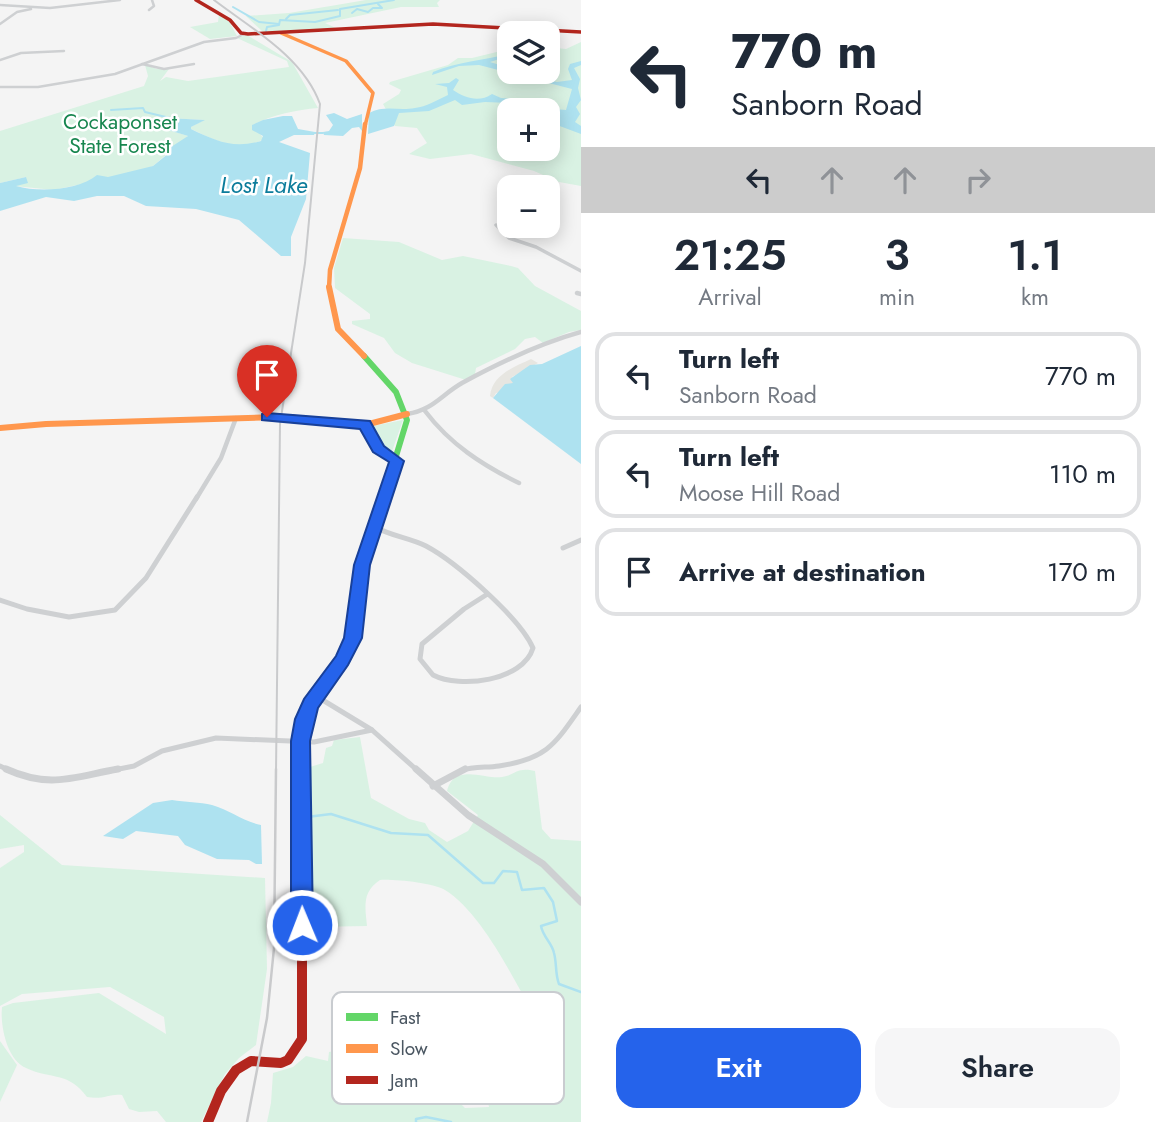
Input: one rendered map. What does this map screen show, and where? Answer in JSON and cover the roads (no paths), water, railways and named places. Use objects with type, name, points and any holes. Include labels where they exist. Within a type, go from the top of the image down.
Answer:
[{"type":"main road","points":[[196,0],[229,20],[244,34],[429,24],[581,32]]},
{"type":"main road","points":[[208,1122],[223,1090],[240,1067],[250,1062],[277,1065],[294,1054],[303,1039],[300,741],[304,719],[353,638],[360,577],[407,426],[407,414],[402,398],[391,382],[338,329],[329,291],[330,271],[360,168],[366,115],[373,100],[373,93],[346,61],[281,33]]},
{"type":"main road","points":[[0,428],[46,424],[277,417],[365,425],[407,414]]},
{"type":"street","points":[[0,24],[16,12],[120,0]]},
{"type":"street","points":[[149,10],[155,4],[152,0]]},
{"type":"street","points":[[0,5],[37,8]]},
{"type":"street","points":[[0,87],[38,87],[115,74],[204,42],[236,38],[244,34]]},
{"type":"street","points":[[0,60],[21,53],[64,51]]},
{"type":"street","points":[[142,64],[164,69],[194,64]]},
{"type":"street","points":[[496,225],[503,234],[536,247],[581,271]]},
{"type":"street","points":[[407,414],[425,411],[453,388],[581,332]]},
{"type":"street","points":[[425,411],[466,454],[489,470],[519,483]]},
{"type":"street","points":[[0,600],[27,609],[69,617],[115,611],[146,578],[220,458],[236,418]]},
{"type":"street","points":[[365,425],[378,449],[396,461]]},
{"type":"street","points":[[375,527],[385,535],[431,548],[486,595],[528,635],[533,648],[531,658],[520,669],[507,673],[455,680],[434,676],[421,659],[422,644],[464,608],[486,595]]},
{"type":"street","points":[[371,538],[385,535]]},
{"type":"street","points":[[562,548],[581,540]]},
{"type":"street","points":[[316,696],[372,730],[468,815],[543,864],[581,902]]},
{"type":"street","points":[[433,786],[454,773],[473,766],[494,767],[518,763],[553,747],[581,707]]},
{"type":"street","points":[[0,766],[28,779],[48,782],[134,766],[166,749],[216,738],[314,742],[372,730]]},
{"type":"water","points":[[497,56],[497,60],[490,62],[497,64],[497,70],[479,65],[459,66],[432,75],[433,72]]},
{"type":"water","points":[[581,61],[581,65],[574,68],[580,79],[578,88],[581,100],[576,107],[580,114],[575,122],[581,126],[581,134],[560,126],[560,110],[566,110],[572,89],[553,84],[572,80],[568,69],[570,64]]},
{"type":"water","points":[[456,78],[459,80],[453,90],[467,97],[477,99],[492,94],[501,98],[497,98],[497,103],[462,105],[455,100],[429,111],[399,113],[394,126],[368,134],[369,113],[380,109],[419,107],[448,95],[447,87],[435,84],[449,83]]},
{"type":"water","points":[[334,113],[347,119],[362,114],[362,131],[359,127],[352,128],[343,136],[324,135],[323,132],[329,131],[333,125],[326,115]]},
{"type":"water","name":"Lost Lake","points":[[292,116],[298,129],[315,132],[314,135],[294,135],[279,142],[310,153],[306,199],[291,237],[291,256],[281,256],[239,220],[196,209],[146,206],[124,196],[97,196],[74,201],[46,197],[0,211],[0,183],[26,177],[28,183],[16,186],[59,189],[80,184],[97,175],[108,177],[153,166],[169,153],[171,147],[188,136],[165,129],[164,119],[205,120],[191,129],[217,140],[242,144],[261,141],[263,136],[252,130],[252,125]]},
{"type":"water","points":[[581,346],[581,464],[493,398],[505,384],[513,383],[510,379],[530,365],[542,364]]},
{"type":"water","points":[[172,800],[212,805],[261,825],[262,864],[249,860],[217,859],[185,845],[178,836],[136,831],[123,839],[103,836],[153,803]]},
{"type":"waterway","points":[[266,31],[267,27],[279,25],[280,20],[315,22],[340,16],[340,9],[394,0]]},
{"type":"waterway","points":[[352,13],[357,9],[368,12],[373,8],[382,8],[378,4]]},
{"type":"waterway","points":[[233,7],[259,22],[279,24]]},
{"type":"waterway","points":[[286,19],[290,15],[338,10]]},
{"type":"waterway","points":[[111,110],[143,108],[145,112],[170,118]]},
{"type":"waterway","points":[[314,133],[323,133]]},
{"type":"waterway","points":[[307,817],[331,814],[391,833],[428,835],[483,883],[494,883],[503,871],[517,872],[522,890],[544,888],[553,902],[557,921],[541,926],[553,949],[559,984],[581,992]]},
{"type":"waterway","points":[[416,1122],[416,1119],[426,1117],[451,1122]]},
{"type":"railway","points":[[214,0],[289,58],[302,72],[320,104],[305,263],[280,424],[276,771]]},
{"type":"railway","points":[[247,1122],[267,1018],[274,948],[276,769]]},
{"type":"park label","name":"Cockaponset State Forest","points":[[120,134]]}]
